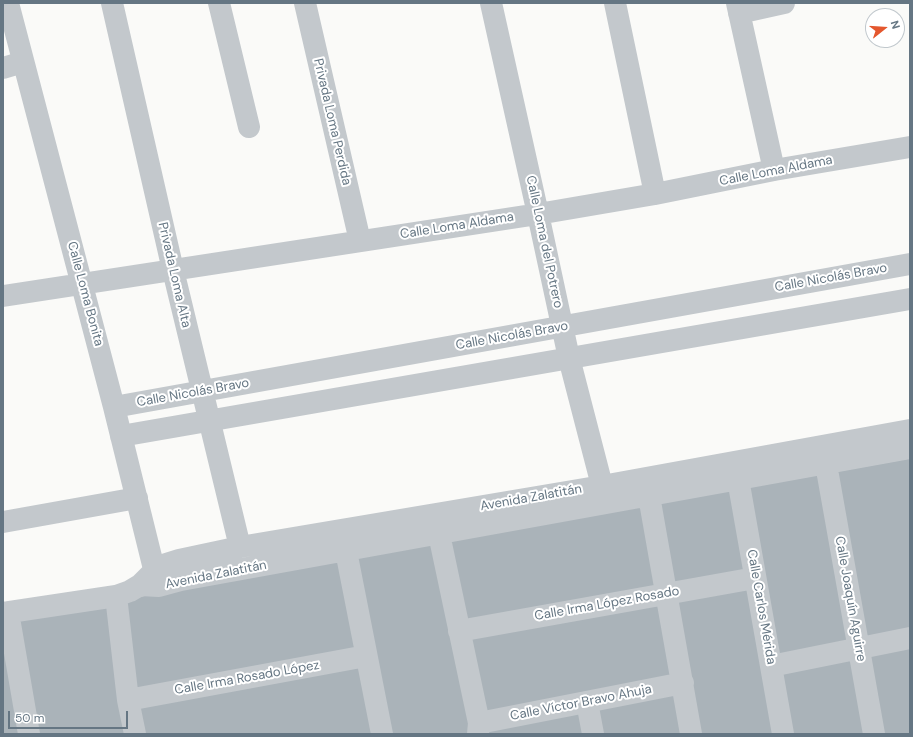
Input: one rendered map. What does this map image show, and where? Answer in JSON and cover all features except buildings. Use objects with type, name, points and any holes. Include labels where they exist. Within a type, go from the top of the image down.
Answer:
[{"type":"street","name":"Calle Loma Bonita","points":[[8,3],[13,65],[82,283],[137,498],[151,581]]},
{"type":"street","name":"Privada Loma Alta","points":[[112,3],[173,270],[240,547]]},
{"type":"street","points":[[219,3],[249,127]]},
{"type":"street","name":"Privada Loma Perdida","points":[[305,3],[360,241]]},
{"type":"street","name":"Calle Loma del Potrero","points":[[491,3],[569,358],[604,495]]},
{"type":"street","points":[[615,3],[655,194]]},
{"type":"street","points":[[774,170],[738,8],[784,3]]},
{"type":"street","name":"Calle Loma Aldama","points":[[3,296],[538,214],[655,194],[774,170],[910,147]]},
{"type":"street","name":"Calle Nicolás Bravo","points":[[114,407],[910,264]]},
{"type":"street","points":[[121,436],[910,299]]},
{"type":"street","name":"Avenida Zalatitán","points":[[151,581],[181,580],[439,534],[604,495],[910,430]]},
{"type":"street","name":"Avenida Zalatitán","points":[[151,581],[163,565],[179,560],[240,547],[604,495],[648,496],[910,448]]},
{"type":"street","name":"Calle Joaquín Aguirre","points":[[826,464],[874,734]]},
{"type":"street","name":"Calle Carlos Mérida","points":[[738,480],[783,734]]},
{"type":"street","points":[[648,496],[667,594],[691,734]]},
{"type":"street","points":[[3,522],[137,498]]},
{"type":"street","points":[[439,534],[460,631],[478,729]]},
{"type":"street","points":[[346,551],[382,734]]},
{"type":"street","name":"Calle Irma López Rosado","points":[[460,631],[755,578]]},
{"type":"street","points":[[29,734],[6,613],[116,596],[151,581]]},
{"type":"street","points":[[116,596],[128,700],[135,734]]},
{"type":"street","points":[[771,666],[910,638]]},
{"type":"street","name":"Calle Irma Rosado López","points":[[128,700],[366,656]]},
{"type":"street","name":"Calle Víctor Bravo Ahuja","points":[[478,729],[502,726],[586,702],[683,683]]},
{"type":"street","points":[[586,702],[593,734]]}]
